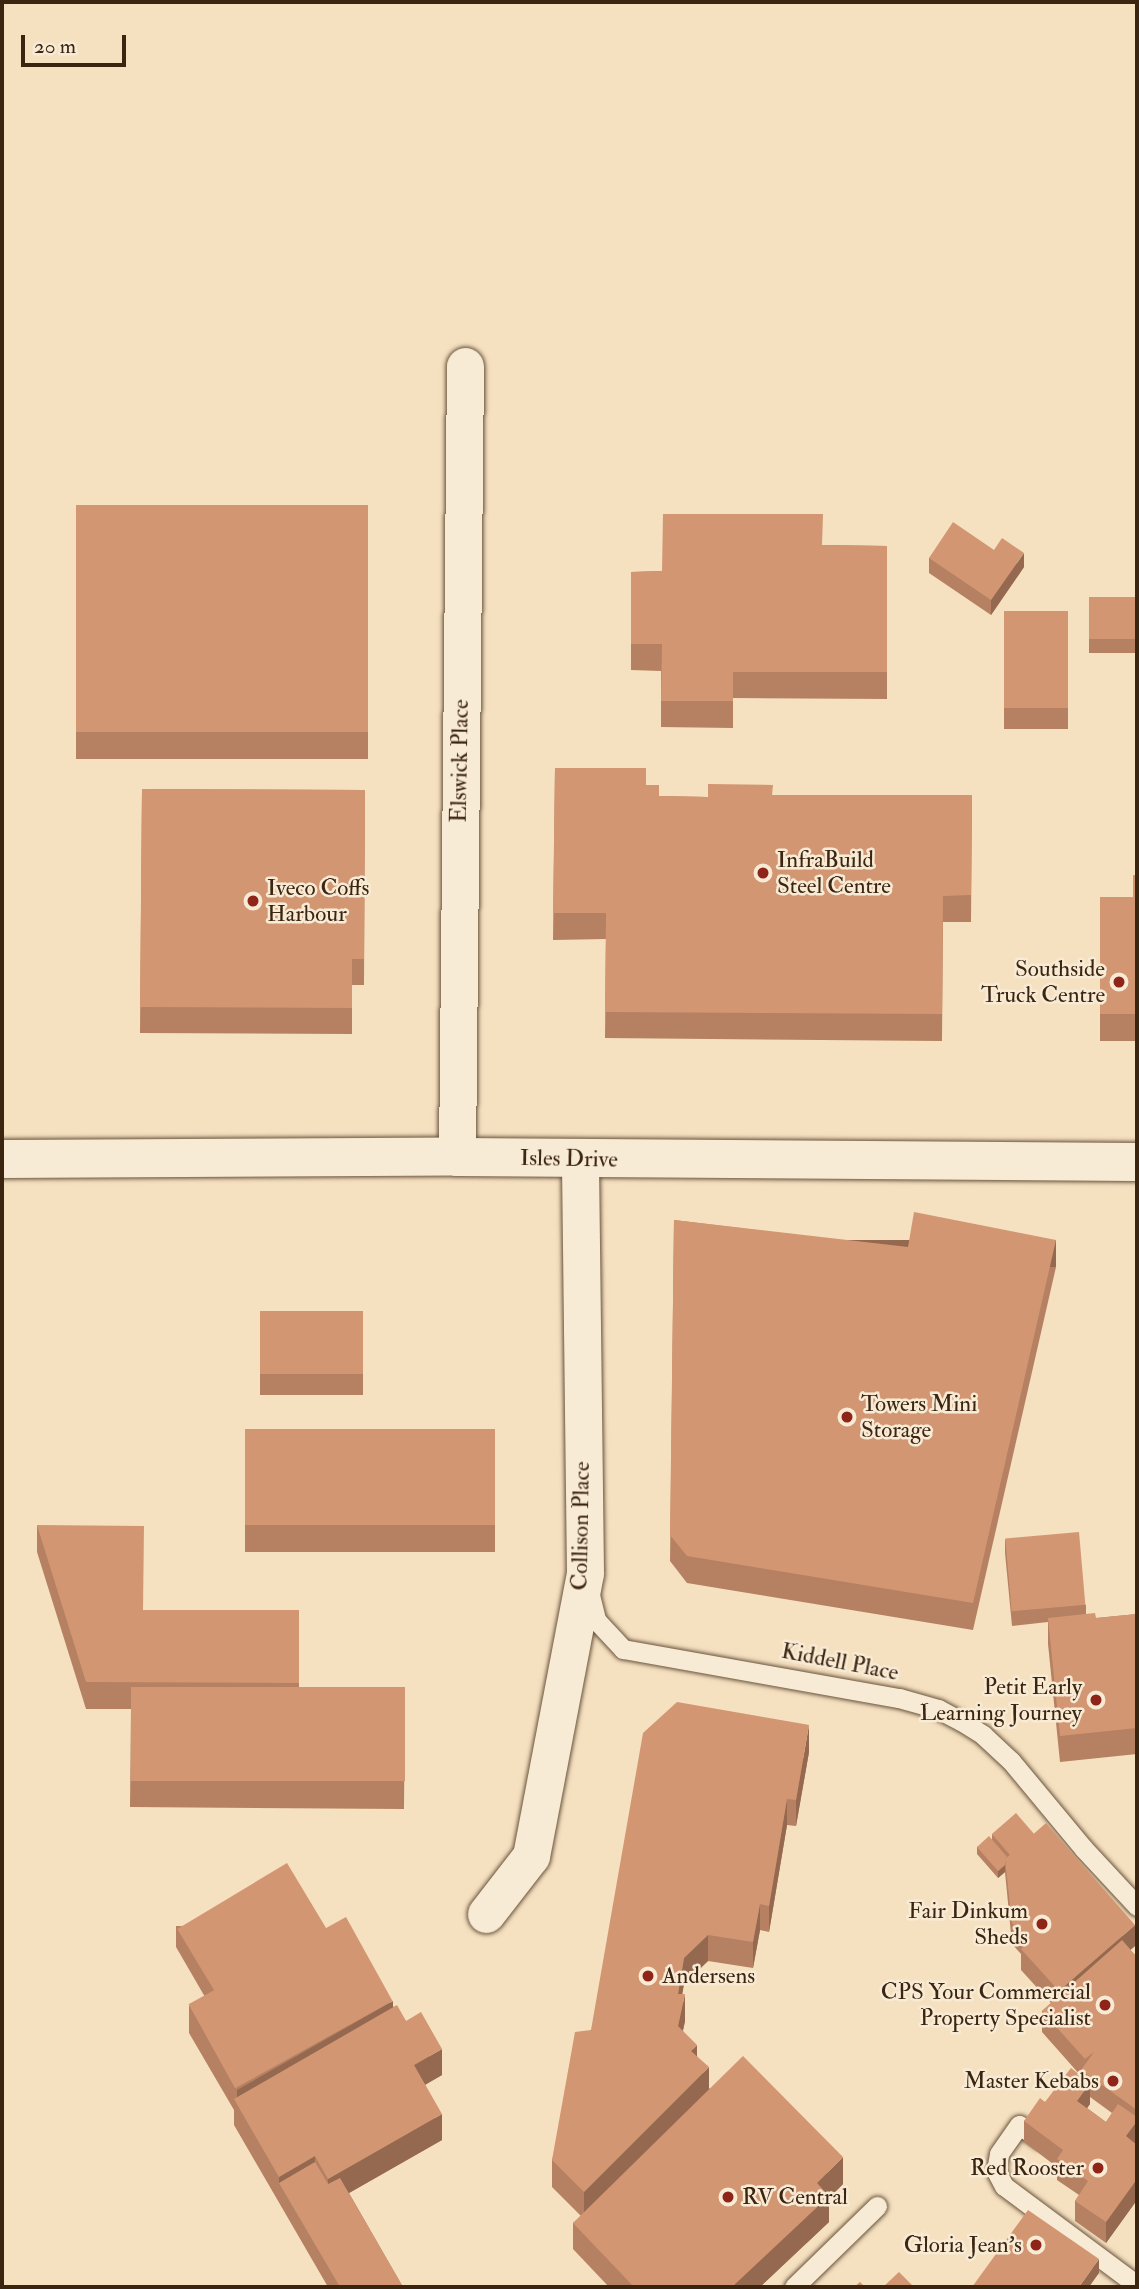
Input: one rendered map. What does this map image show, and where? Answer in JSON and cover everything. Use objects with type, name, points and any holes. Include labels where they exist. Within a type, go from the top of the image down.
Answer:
[{"type":"street","name":"Elswick Place","points":[[457,1157],[465,366]]},
{"type":"street","name":"Isles Drive","points":[[2,1159],[457,1157],[1137,1162]]},
{"type":"street","name":"Collison Place","points":[[486,1914],[531,1856],[585,1573],[580,1159]]},
{"type":"lane","name":"Kiddell Place","points":[[585,1573],[596,1620],[623,1649],[899,1698],[939,1709],[961,1721],[983,1735],[1011,1761],[1084,1849],[1137,1906]]},
{"type":"lane","points":[[1057,2118],[1040,2138],[1019,2125],[999,2154],[996,2171],[1004,2186],[1137,2285]]},
{"type":"lane","points":[[794,2287],[877,2206]]},
{"type":"building","points":[[76,505],[368,505],[368,732],[76,732]]},
{"type":"building","points":[[663,514],[823,514],[822,545],[887,546],[887,672],[733,672],[733,701],[661,701],[662,644],[631,644],[631,572],[662,571]]},
{"type":"building","points":[[953,522],[994,550],[1002,538],[1024,553],[991,600],[929,558]]},
{"type":"building","points":[[1089,597],[1137,597],[1137,639],[1089,639]]},
{"type":"building","points":[[1004,611],[1068,611],[1068,708],[1004,708]]},
{"type":"building","name":"InfraBuild Steel Centre","points":[[555,768],[646,768],[646,785],[659,785],[659,796],[708,797],[708,784],[773,785],[772,795],[972,795],[971,895],[943,896],[942,1014],[605,1012],[606,913],[553,913]]},
{"type":"building","name":"Iveco Coffs Harbour","points":[[142,789],[365,790],[364,959],[352,959],[352,1008],[140,1007]]},
{"type":"building","name":"Southside Truck Centre","points":[[1133,875],[1137,875],[1137,1014],[1100,1014],[1100,897],[1133,897]]},
{"type":"building","name":"Towers Mini Storage","points":[[914,1212],[1056,1240],[973,1603],[687,1556],[670,1535],[674,1220],[908,1247]]},
{"type":"building","points":[[260,1311],[363,1311],[363,1374],[260,1374]]},
{"type":"building","points":[[245,1429],[495,1429],[495,1525],[245,1525]]},
{"type":"building","points":[[37,1525],[144,1526],[143,1610],[299,1610],[299,1683],[86,1682]]},
{"type":"building","points":[[1079,1532],[1085,1605],[1012,1611],[1005,1538]]},
{"type":"building","name":"Petit Early Learning Journey","points":[[1095,1613],[1096,1618],[1137,1614],[1137,1728],[1060,1736],[1048,1618]]},
{"type":"building","points":[[131,1687],[405,1687],[405,1781],[131,1781]]},
{"type":"building","name":"Andersens","points":[[677,1702],[809,1725],[796,1800],[787,1799],[769,1906],[760,1904],[753,1942],[708,1935],[684,1958],[678,1994],[685,1994],[678,2026],[697,2045],[691,2051],[709,2067],[584,2192],[552,2160],[575,2032],[591,2030],[643,1733]]},
{"type":"building","points":[[1016,1813],[1034,1834],[1010,1855],[992,1834]]},
{"type":"building","points":[[1046,1823],[1135,1925],[1059,1991],[1021,1949],[1029,1942],[1012,1923],[1005,1859]]},
{"type":"building","points":[[989,1836],[1007,1857],[1005,1865],[998,1871],[977,1847]]},
{"type":"building","points":[[287,1863],[327,1929],[217,1995],[177,1929]]},
{"type":"building","points":[[346,1917],[393,2001],[235,2088],[189,2004]]},
{"type":"building","points":[[1122,1940],[1137,1957],[1137,2110],[1081,2070],[1094,2052],[1085,2059],[1042,2011]]},
{"type":"building","points":[[397,2005],[406,2021],[421,2012],[442,2049],[414,2065],[442,2114],[328,2179],[315,2156],[279,2177],[234,2099]]},
{"type":"building","name":"RV Central","points":[[743,2056],[843,2157],[817,2183],[829,2196],[732,2287],[634,2287],[573,2223]]},
{"type":"building","name":"Red Rooster","points":[[1071,2068],[1090,2083],[1077,2101],[1106,2122],[1118,2104],[1137,2117],[1126,2136],[1137,2145],[1137,2179],[1106,2222],[1075,2201],[1088,2181],[1057,2159],[1063,2150],[1024,2121],[1040,2098],[1045,2102]]},
{"type":"building","points":[[315,2162],[328,2184],[340,2178],[403,2287],[340,2287],[279,2183]]},
{"type":"building","points":[[1028,2210],[1099,2259],[1079,2287],[972,2287]]},
{"type":"building","points":[[899,2272],[914,2287],[883,2287]]},
{"type":"place","name":"InfraBuild Steel Centre","points":[[763,873]]},
{"type":"place","name":"Iveco Coffs Harbour","points":[[253,901]]},
{"type":"place","name":"Southside Truck Centre","points":[[1119,982]]},
{"type":"place","name":"Towers Mini Storage","points":[[847,1417]]},
{"type":"place","name":"Petit Early Learning Journey","points":[[1096,1700]]},
{"type":"place","name":"Fair Dinkum Sheds","points":[[1042,1924]]},
{"type":"place","name":"Andersens","points":[[648,1976]]},
{"type":"place","name":"CPS Your Commercial Property Specialist","points":[[1105,2005]]},
{"type":"place","name":"Master Kebabs","points":[[1113,2081]]},
{"type":"place","name":"Red Rooster","points":[[1098,2168]]},
{"type":"place","name":"RV Central","points":[[728,2197]]},
{"type":"place","name":"Gloria Jean's","points":[[1036,2245]]}]
